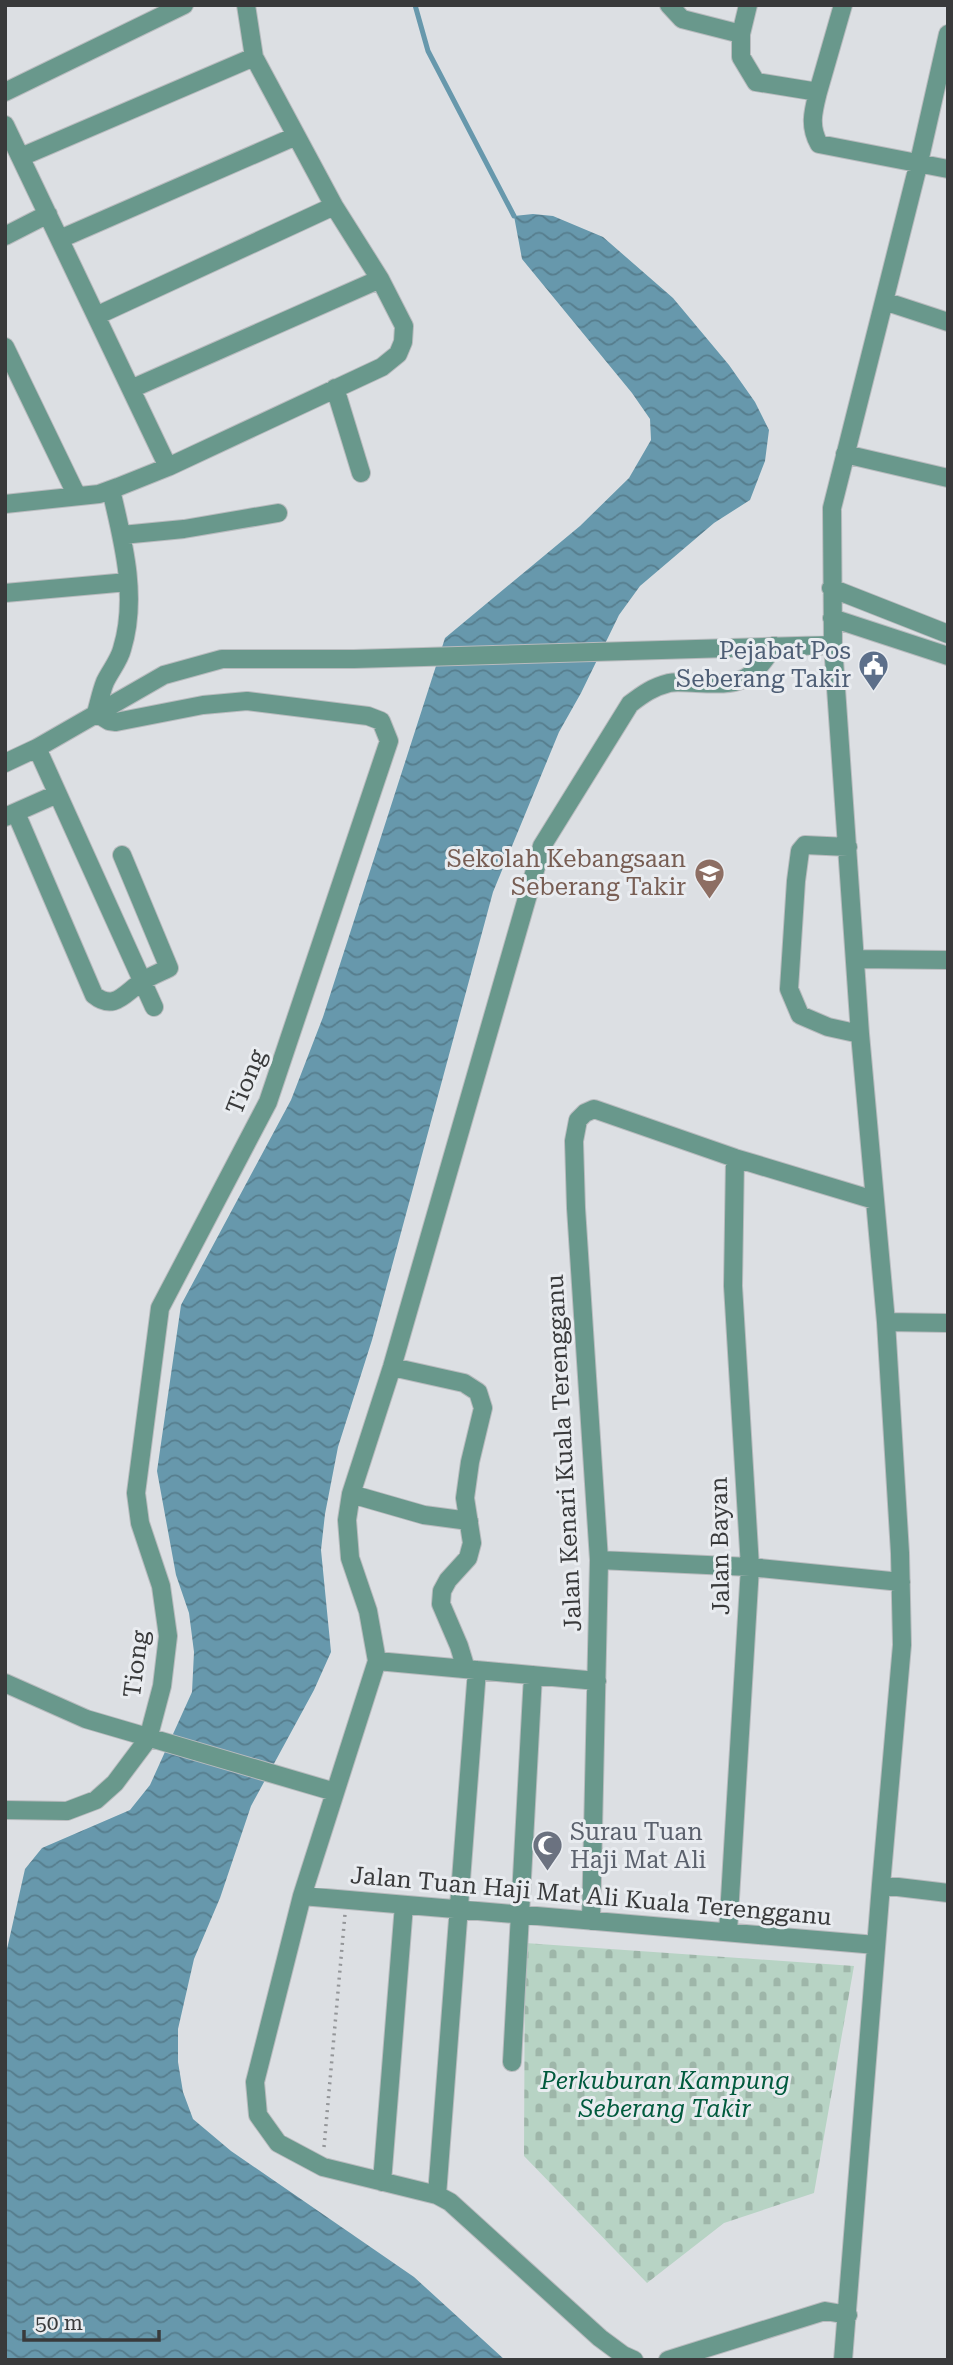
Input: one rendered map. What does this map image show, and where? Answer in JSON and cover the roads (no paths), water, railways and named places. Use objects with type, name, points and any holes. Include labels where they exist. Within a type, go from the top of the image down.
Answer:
[{"type":"street","points":[[5,92],[184,5]]},
{"type":"street","points":[[5,504],[111,490],[168,467],[382,367],[398,354],[403,342],[404,326],[380,279],[334,205],[254,57],[246,5]]},
{"type":"street","points":[[669,5],[682,19],[741,34]]},
{"type":"street","points":[[748,5],[741,34],[741,57],[756,82],[818,92]]},
{"type":"street","points":[[844,5],[811,119],[814,134],[820,144],[875,157],[885,156],[948,169]]},
{"type":"street","points":[[843,2360],[902,1645],[901,1582],[886,1322],[860,1034],[833,645],[832,508],[947,43]]},
{"type":"street","points":[[20,157],[254,57]]},
{"type":"street","points":[[5,125],[168,467]]},
{"type":"street","points":[[60,239],[296,136]]},
{"type":"street","points":[[96,316],[334,205]]},
{"type":"street","points":[[5,236],[48,214]]},
{"type":"street","points":[[131,389],[380,279]]},
{"type":"street","points":[[884,301],[948,322]]},
{"type":"street","points":[[5,347],[77,496]]},
{"type":"street","points":[[335,388],[361,473]]},
{"type":"street","points":[[845,454],[948,478]]},
{"type":"street","points":[[96,713],[105,683],[121,652],[128,628],[128,582],[122,535],[111,490]]},
{"type":"street","points":[[122,535],[184,529],[278,513]]},
{"type":"street","points":[[5,593],[128,582]]},
{"type":"street","points":[[831,588],[948,634]]},
{"type":"street","points":[[832,618],[948,656]]},
{"type":"street","points":[[5,763],[37,748],[164,675],[222,659],[354,659],[833,645]]},
{"type":"street","points":[[634,2360],[600,2338],[450,2202],[437,2195],[323,2167],[278,2143],[258,2115],[255,2082],[302,1896],[377,1661],[368,1611],[350,1558],[347,1520],[351,1494],[392,1367],[542,846],[630,704],[650,689],[672,682],[729,685],[745,679],[760,668],[774,646]]},
{"type":"street","name":"Tiong","points":[[96,713],[116,722],[203,705],[247,701],[368,716],[381,721],[389,741],[268,1102],[160,1308],[136,1493],[140,1523],[161,1586],[168,1636],[156,1741]]},
{"type":"street","points":[[37,748],[154,1007]]},
{"type":"street","points":[[57,794],[10,815],[94,995],[102,1002],[116,1001],[142,981],[169,968],[122,855]]},
{"type":"street","points":[[848,847],[805,845],[800,851],[789,989],[800,1015],[828,1027],[860,1034]]},
{"type":"street","points":[[856,959],[948,960]]},
{"type":"street","name":"Jalan Kenari Kuala Terengganu","points":[[591,1921],[599,1560],[574,1141],[578,1121],[585,1113],[594,1109],[735,1158]]},
{"type":"street","points":[[735,1158],[874,1200]]},
{"type":"street","name":"Jalan Bayan","points":[[728,1932],[750,1567],[733,1286],[735,1158]]},
{"type":"street","points":[[886,1322],[948,1323]]},
{"type":"street","points":[[392,1367],[464,1383],[478,1392],[483,1408],[470,1462],[465,1498],[472,1543],[468,1558],[442,1591],[440,1604],[472,1670],[459,1910],[437,2195]]},
{"type":"street","points":[[351,1494],[424,1515],[469,1521]]},
{"type":"street","points":[[599,1560],[750,1567],[901,1582]]},
{"type":"street","points":[[377,1661],[597,1681]]},
{"type":"street","points":[[512,2062],[533,1675]]},
{"type":"street","points":[[5,1683],[86,1719],[335,1792]]},
{"type":"street","points":[[5,1810],[67,1811],[96,1800],[156,1741]]},
{"type":"street","points":[[881,1885],[948,1894]]},
{"type":"street","name":"Jalan Tuan Haji Mat Ali Kuala Terengganu","points":[[302,1896],[876,1945]]},
{"type":"street","points":[[382,2182],[404,1905]]},
{"type":"street","points":[[668,2360],[825,2311],[848,2315]]},
{"type":"water","points":[[514,216],[553,216],[603,237],[673,298],[729,365],[755,402],[769,430],[765,461],[750,500],[714,523],[640,586],[619,615],[559,732],[493,892],[372,1340],[338,1447],[321,1550],[331,1652],[314,1690],[251,1806],[220,1898],[194,1959],[178,2029],[178,2062],[183,2092],[193,2119],[231,2151],[414,2277],[505,2360],[5,2360],[5,1958],[25,1869],[42,1848],[130,1810],[150,1785],[192,1692],[194,1652],[189,1613],[176,1575],[157,1471],[181,1305],[291,1100],[323,1017],[445,638],[580,526],[629,478],[651,440],[650,419],[632,393],[522,259]]},
{"type":"waterway","points":[[415,5],[428,51],[514,216]]},
{"type":"place","name":"Pejabat Pos Seberang Takir","points":[[874,692]]},
{"type":"place","name":"Sekolah Kebangsaan Seberang Takir","points":[[709,900]]},
{"type":"place","name":"Surau Tuan Haji Mat Ali","points":[[547,1873]]},
{"type":"park label","name":"Perkuburan Kampung Seberang Takir","points":[[665,2095]]}]
